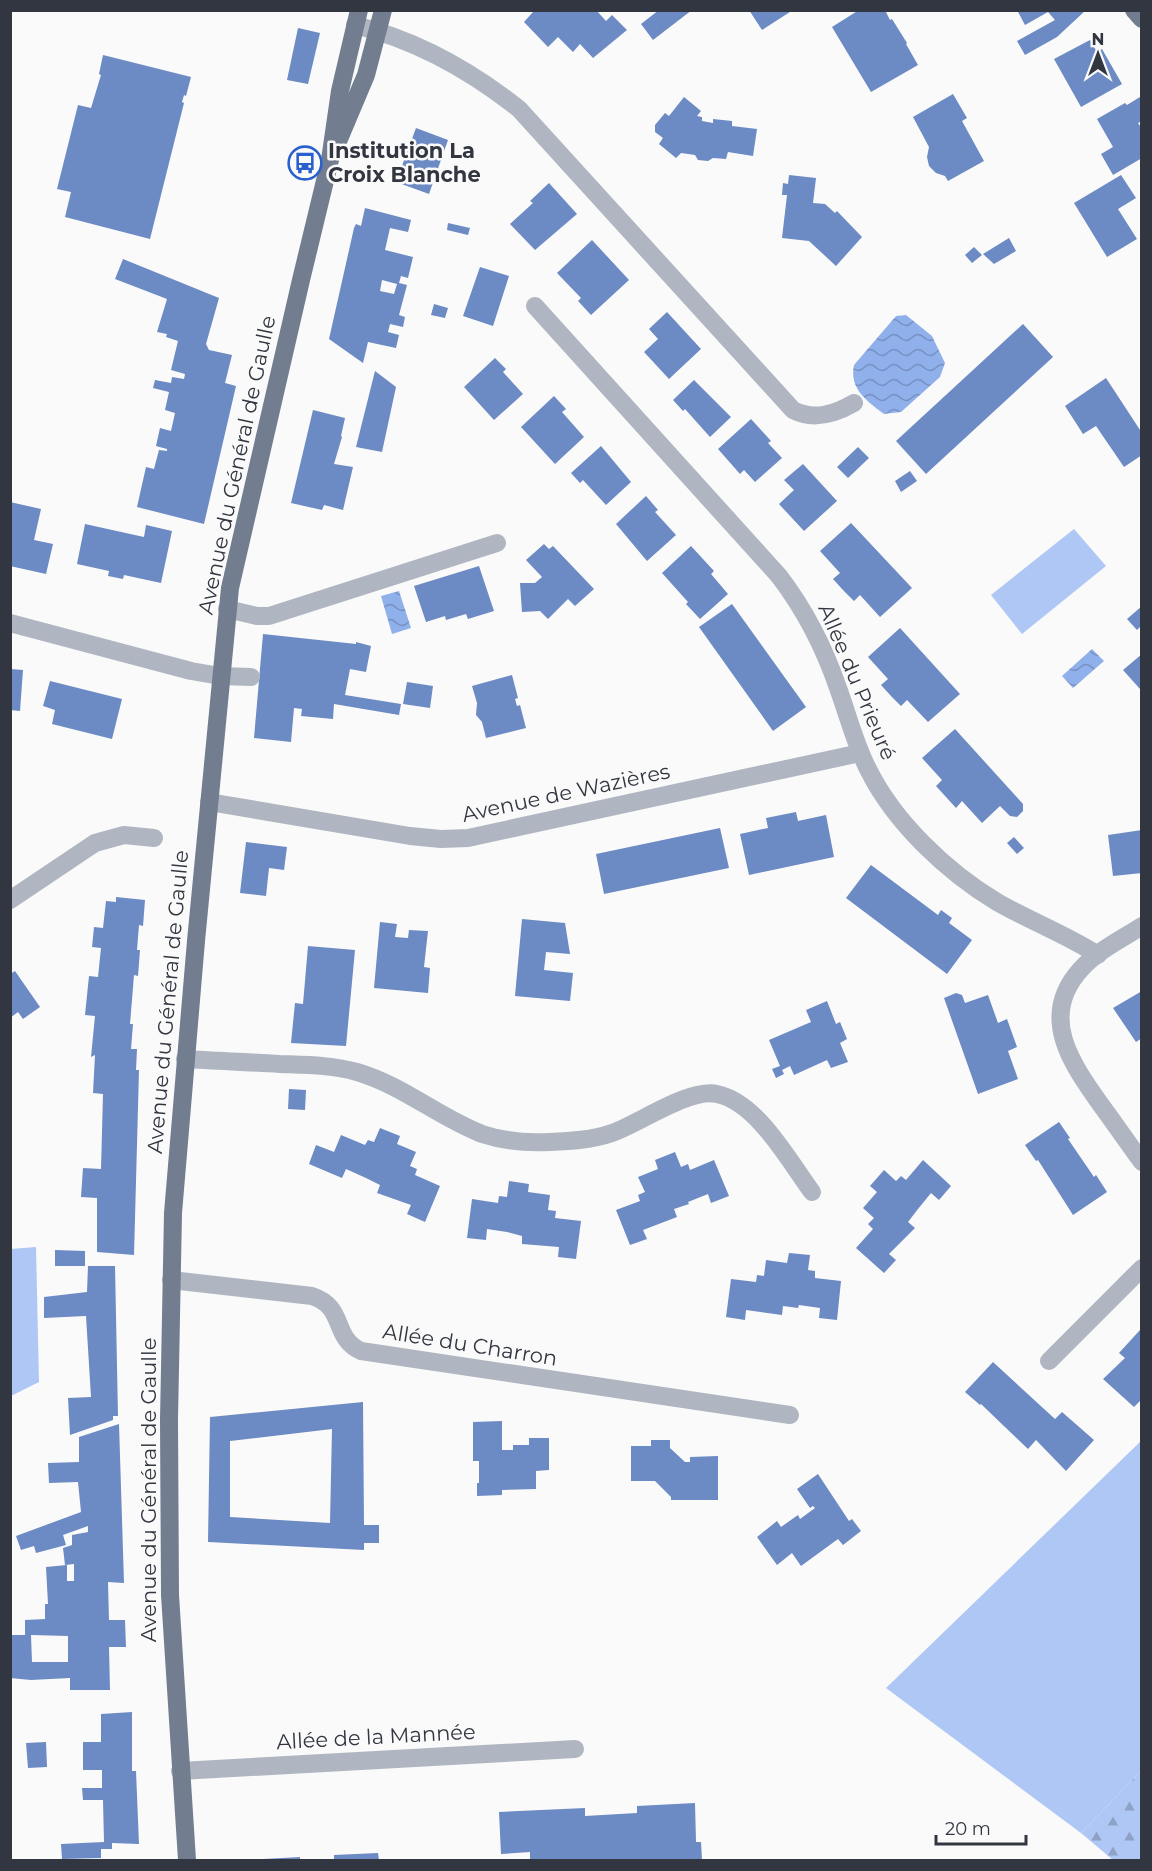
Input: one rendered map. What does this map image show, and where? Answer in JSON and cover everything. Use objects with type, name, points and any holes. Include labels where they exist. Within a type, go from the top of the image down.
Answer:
[{"type":"main road","name":"Avenue du Général de Gaulle","points":[[330,160],[359,94],[383,10]]},
{"type":"main road","points":[[1134,10],[1142,19]]},
{"type":"main road","name":"Avenue du Général de Gaulle","points":[[187,1860],[170,1595],[171,1280],[174,1183],[220,676],[227,609],[238,550],[330,160],[340,91],[357,18]]},
{"type":"street","points":[[357,18],[378,31],[408,41],[435,54],[485,83],[519,109],[793,410],[806,414],[830,415],[854,403]]},
{"type":"street","name":"Allée du Prieuré","points":[[535,306],[792,593],[815,631],[826,655],[860,753],[874,780],[923,843],[958,875],[996,902],[1073,939],[1098,955]]},
{"type":"street","points":[[227,609],[257,616],[270,616],[497,543]]},
{"type":"street","points":[[10,623],[191,671],[220,676],[251,677]]},
{"type":"street","name":"Avenue de Wazières","points":[[209,802],[410,836],[455,839],[860,753]]},
{"type":"street","points":[[10,900],[95,843],[124,835],[154,838]]},
{"type":"street","points":[[1142,926],[1082,967],[1065,994],[1060,1022],[1068,1056],[1142,1162]]},
{"type":"street","points":[[185,1059],[320,1066],[354,1071],[400,1089],[446,1117],[484,1134],[522,1142],[567,1141],[610,1133],[693,1095],[715,1093],[734,1100],[757,1118],[813,1192]]},
{"type":"street","points":[[1049,1361],[1142,1268]]},
{"type":"street","name":"Allée du Charron","points":[[171,1280],[312,1296],[321,1299],[334,1312],[346,1340],[352,1347],[361,1351],[790,1415]]},
{"type":"street","name":"Allée de la Mannée","points":[[180,1771],[575,1749]]},
{"type":"green space","points":[[1074,529],[1106,566],[1022,634],[991,595]]},
{"type":"green space","points":[[36,1247],[39,1382],[11,1396],[11,1249]]},
{"type":"green space","points":[[1141,1441],[1141,1771],[1081,1833],[886,1688]]},
{"type":"green space","points":[[1141,1771],[1141,1860],[1113,1860],[1081,1833]]},
{"type":"water","points":[[906,315],[932,336],[945,363],[940,377],[901,412],[884,414],[857,388],[854,381],[854,365],[896,316]]},
{"type":"water","points":[[399,591],[411,628],[392,634],[381,596]]},
{"type":"water","points":[[1092,649],[1104,661],[1073,688],[1062,676]]},
{"type":"building","points":[[532,10],[596,10],[606,21],[612,15],[627,30],[593,58],[580,44],[573,52],[558,37],[548,47],[524,22],[533,12]]},
{"type":"building","points":[[659,10],[692,10],[653,40],[641,24]]},
{"type":"building","points":[[749,10],[793,10],[762,30]]},
{"type":"building","points":[[859,10],[885,10],[907,43],[918,65],[871,92],[832,27]]},
{"type":"building","points":[[1017,10],[1086,10],[1057,37],[1025,55],[1017,41],[1055,20],[1048,12],[1025,25]]},
{"type":"building","points":[[298,28],[320,33],[308,84],[287,80]]},
{"type":"building","points":[[1090,40],[1097,52],[1102,49],[1122,84],[1081,107],[1054,59]]},
{"type":"building","points":[[103,55],[191,77],[182,102],[184,103],[150,239],[65,217],[71,192],[57,189],[78,105],[91,108],[101,75],[99,74]]},
{"type":"building","points":[[953,94],[967,118],[962,121],[984,161],[948,181],[945,176],[936,173],[929,166],[927,157],[929,147],[913,117]]},
{"type":"building","points":[[684,97],[701,111],[697,116],[702,117],[702,121],[713,123],[713,119],[732,121],[732,126],[757,129],[753,156],[728,152],[726,159],[713,158],[708,161],[698,160],[695,155],[681,153],[676,158],[659,144],[663,138],[655,132],[655,125],[665,113],[669,116]]},
{"type":"building","points":[[1140,97],[1142,121],[1138,123],[1142,129],[1142,158],[1113,175],[1101,154],[1113,147],[1097,119]]},
{"type":"building","points":[[416,128],[448,140],[429,194],[396,182]]},
{"type":"building","points":[[789,175],[816,178],[813,203],[825,204],[835,213],[837,211],[862,237],[836,266],[809,241],[782,238],[787,195],[782,195],[783,183],[788,184]]},
{"type":"building","points":[[1121,175],[1136,198],[1118,209],[1137,239],[1107,257],[1074,203]]},
{"type":"building","points":[[549,183],[577,214],[535,250],[510,224],[533,203],[530,201]]},
{"type":"building","points":[[365,208],[411,220],[408,232],[390,228],[385,250],[413,257],[408,278],[401,276],[399,283],[407,285],[399,315],[405,317],[403,327],[390,324],[388,332],[399,335],[396,348],[368,342],[363,363],[329,339],[354,228],[356,224],[361,226]],"holes":[[[382,280],[397,284],[394,294],[380,291]]]},
{"type":"building","points":[[448,223],[470,228],[468,235],[447,230]]},
{"type":"building","points":[[1009,238],[1016,251],[994,264],[983,254]]},
{"type":"building","points":[[592,240],[629,280],[591,315],[578,301],[581,298],[557,273]]},
{"type":"building","points":[[974,247],[982,255],[972,263],[965,255]]},
{"type":"building","points":[[123,259],[219,298],[206,344],[209,350],[232,355],[225,383],[236,386],[204,524],[137,507],[146,467],[154,469],[159,450],[167,451],[167,449],[156,446],[160,428],[171,431],[175,413],[165,410],[169,392],[153,388],[155,380],[171,383],[172,377],[184,379],[185,374],[171,370],[178,341],[166,337],[167,334],[157,332],[167,299],[115,279]]},
{"type":"building","points":[[480,267],[509,276],[493,326],[463,316]]},
{"type":"building","points":[[434,304],[448,308],[445,318],[431,315]]},
{"type":"building","points":[[667,312],[701,349],[669,379],[644,352],[658,339],[649,329]]},
{"type":"building","points":[[1023,324],[1053,357],[926,474],[896,441]]},
{"type":"building","points":[[495,358],[506,369],[503,372],[523,394],[494,420],[464,387]]},
{"type":"building","points":[[375,371],[396,387],[382,452],[356,447]]},
{"type":"building","points":[[1106,378],[1142,433],[1142,455],[1124,467],[1096,426],[1083,434],[1065,406]]},
{"type":"building","points":[[694,380],[731,417],[710,437],[685,409],[683,411],[673,400]]},
{"type":"building","points":[[554,396],[566,409],[562,412],[584,437],[555,464],[521,427]]},
{"type":"building","points":[[313,410],[345,418],[334,464],[353,467],[343,510],[324,505],[322,510],[291,503]]},
{"type":"building","points":[[751,419],[771,441],[768,443],[782,458],[755,482],[744,470],[740,474],[718,449]]},
{"type":"building","points":[[601,446],[631,482],[606,505],[583,480],[580,483],[571,473]]},
{"type":"building","points":[[858,447],[869,458],[848,478],[837,467]]},
{"type":"building","points":[[803,464],[837,501],[804,531],[779,504],[794,490],[784,480]]},
{"type":"building","points":[[910,471],[917,481],[901,492],[895,481]]},
{"type":"building","points":[[646,496],[658,510],[655,512],[676,535],[647,561],[616,524]]},
{"type":"building","points":[[10,502],[41,509],[34,540],[53,544],[46,574],[10,566]]},
{"type":"building","points":[[851,523],[912,588],[880,617],[860,595],[854,601],[833,579],[840,573],[820,551]]},
{"type":"building","points":[[85,524],[144,537],[146,525],[172,531],[161,583],[124,575],[123,579],[108,576],[109,571],[77,564]]},
{"type":"building","points":[[544,544],[549,549],[553,546],[594,589],[575,606],[568,599],[548,619],[540,611],[522,612],[520,583],[535,583],[542,577],[526,560]]},
{"type":"building","points":[[691,546],[714,571],[711,574],[728,594],[700,619],[662,573]]},
{"type":"building","points":[[479,566],[494,611],[468,619],[466,614],[446,620],[445,616],[426,622],[414,586]]},
{"type":"building","points":[[732,604],[806,707],[773,731],[699,627]]},
{"type":"building","points":[[1142,606],[1142,629],[1140,627],[1137,630],[1127,619]]},
{"type":"building","points":[[900,628],[960,694],[928,722],[907,700],[901,706],[891,696],[881,685],[888,679],[868,657]]},
{"type":"building","points":[[263,634],[356,644],[356,642],[371,646],[366,672],[350,669],[345,695],[401,704],[399,715],[334,704],[333,719],[301,716],[302,709],[294,708],[291,742],[254,738]]},
{"type":"building","points":[[1142,654],[1142,687],[1140,689],[1123,670]]},
{"type":"building","points":[[10,669],[23,670],[20,711],[10,710]]},
{"type":"building","points":[[512,675],[518,698],[515,699],[517,706],[520,705],[526,728],[486,738],[482,722],[476,715],[477,703],[472,686]]},
{"type":"building","points":[[50,681],[122,699],[112,739],[52,724],[55,710],[43,706]]},
{"type":"building","points":[[407,682],[433,686],[430,708],[403,704]]},
{"type":"building","points":[[955,729],[1023,804],[1023,811],[1017,817],[1010,816],[1000,806],[982,823],[962,801],[956,808],[936,786],[942,780],[922,758]]},
{"type":"building","points":[[796,812],[798,821],[826,815],[834,857],[749,875],[740,834],[768,828],[766,818]]},
{"type":"building","points":[[720,828],[729,868],[604,894],[596,854]]},
{"type":"building","points":[[1142,830],[1142,873],[1113,876],[1108,835]]},
{"type":"building","points":[[1014,837],[1024,848],[1017,854],[1007,843]]},
{"type":"building","points":[[246,842],[287,847],[284,870],[269,868],[266,896],[240,893]]},
{"type":"building","points":[[871,865],[938,915],[941,910],[952,918],[949,923],[972,940],[947,974],[846,898]]},
{"type":"building","points":[[116,897],[145,900],[143,926],[139,925],[138,976],[134,975],[130,1024],[133,1024],[131,1049],[137,1049],[136,1070],[139,1070],[134,1255],[97,1252],[97,1198],[81,1197],[83,1168],[101,1169],[103,1094],[93,1093],[95,1055],[91,1057],[95,1016],[85,1015],[89,976],[98,977],[101,948],[92,947],[94,927],[103,928],[106,901],[116,902]]},
{"type":"building","points":[[522,919],[565,923],[570,954],[546,952],[544,970],[573,973],[570,1001],[515,996]]},
{"type":"building","points":[[380,922],[397,924],[395,937],[408,938],[409,930],[428,931],[424,967],[430,968],[428,993],[374,988]]},
{"type":"building","points":[[308,946],[355,950],[346,1046],[291,1043],[295,1003],[303,1004]]},
{"type":"building","points":[[15,971],[40,1007],[23,1019],[18,1012],[10,1018],[10,974]]},
{"type":"building","points":[[1142,991],[1142,1038],[1136,1042],[1113,1008]]},
{"type":"building","points":[[956,993],[962,995],[965,1003],[988,995],[998,1023],[1007,1019],[1017,1047],[1008,1051],[1018,1079],[978,1094],[944,998]]},
{"type":"building","points":[[827,1001],[836,1024],[840,1022],[847,1039],[840,1043],[848,1062],[831,1068],[827,1060],[794,1075],[790,1066],[782,1070],[784,1074],[776,1078],[772,1069],[780,1066],[769,1040],[811,1022],[806,1010]]},
{"type":"building","points":[[289,1089],[306,1090],[305,1110],[288,1109]]},
{"type":"building","points":[[1059,1122],[1094,1177],[1096,1175],[1107,1192],[1073,1215],[1038,1160],[1036,1161],[1025,1145]]},
{"type":"building","points":[[380,1128],[400,1136],[397,1144],[416,1152],[410,1166],[417,1169],[415,1175],[440,1186],[425,1222],[407,1214],[411,1205],[377,1193],[380,1185],[346,1169],[342,1178],[309,1164],[316,1145],[334,1152],[341,1135],[365,1145],[368,1140],[374,1142]]},
{"type":"building","points":[[675,1152],[681,1167],[688,1164],[690,1170],[714,1160],[729,1196],[711,1203],[708,1194],[688,1202],[689,1204],[674,1209],[677,1217],[643,1230],[647,1239],[630,1245],[616,1210],[640,1201],[638,1195],[645,1192],[638,1177],[658,1169],[655,1160]]},
{"type":"building","points":[[923,1160],[951,1186],[939,1200],[931,1193],[918,1209],[908,1222],[915,1228],[889,1254],[896,1260],[884,1273],[856,1248],[873,1229],[868,1224],[874,1218],[863,1208],[877,1192],[870,1186],[884,1170],[896,1181],[901,1176],[906,1180]]},
{"type":"building","points":[[509,1181],[529,1184],[528,1192],[550,1195],[548,1210],[556,1211],[555,1218],[581,1221],[576,1259],[558,1257],[559,1247],[522,1244],[522,1236],[507,1232],[487,1229],[486,1240],[467,1238],[472,1199],[498,1203],[499,1196],[507,1197]]},
{"type":"building","points":[[55,1250],[85,1251],[85,1266],[55,1266]]},
{"type":"building","points":[[789,1253],[810,1255],[808,1270],[815,1271],[815,1278],[841,1281],[837,1320],[819,1318],[820,1308],[799,1305],[798,1308],[783,1306],[782,1315],[746,1310],[745,1320],[726,1317],[731,1279],[756,1282],[757,1275],[764,1276],[766,1260],[787,1263]]},
{"type":"building","points":[[88,1266],[115,1266],[118,1416],[113,1416],[113,1420],[70,1435],[68,1398],[91,1397],[86,1316],[44,1318],[44,1297],[87,1292]]},
{"type":"building","points":[[1140,1330],[1142,1399],[1134,1407],[1103,1379],[1125,1358],[1119,1353]]},
{"type":"building","points":[[993,1362],[1055,1419],[1062,1412],[1094,1440],[1066,1471],[1036,1440],[1028,1449],[981,1404],[965,1392]]},
{"type":"building","points":[[363,1402],[364,1525],[379,1525],[379,1543],[364,1543],[364,1550],[208,1542],[210,1417]],"holes":[[[332,1429],[330,1523],[230,1517],[230,1441]]]},
{"type":"building","points":[[502,1421],[502,1450],[513,1450],[513,1445],[529,1445],[529,1438],[549,1438],[549,1470],[536,1471],[536,1489],[502,1490],[502,1495],[477,1496],[479,1461],[473,1461],[473,1422]]},
{"type":"building","points":[[119,1424],[124,1583],[108,1582],[109,1620],[125,1620],[126,1647],[109,1647],[110,1690],[70,1690],[70,1678],[31,1680],[10,1678],[10,1635],[25,1635],[25,1620],[45,1619],[45,1604],[48,1604],[46,1567],[67,1565],[67,1581],[74,1581],[74,1564],[65,1565],[63,1548],[72,1545],[72,1535],[88,1532],[88,1526],[63,1535],[66,1545],[36,1553],[34,1546],[21,1550],[16,1536],[81,1512],[78,1482],[49,1483],[48,1463],[79,1462],[79,1437]],"holes":[[[31,1635],[68,1636],[68,1662],[32,1662]]]},
{"type":"building","points":[[651,1440],[670,1440],[670,1448],[685,1462],[690,1462],[690,1457],[718,1456],[718,1500],[671,1500],[671,1497],[655,1481],[631,1481],[631,1446],[651,1446]]},
{"type":"building","points":[[818,1474],[849,1521],[852,1519],[861,1531],[843,1545],[838,1539],[801,1566],[792,1553],[777,1565],[757,1537],[777,1521],[781,1527],[798,1515],[800,1519],[815,1508],[813,1506],[810,1508],[797,1489]]},
{"type":"building","points":[[132,1712],[132,1771],[136,1771],[139,1844],[112,1843],[112,1849],[101,1849],[101,1858],[62,1859],[61,1844],[104,1842],[103,1800],[83,1800],[82,1788],[102,1788],[102,1770],[83,1770],[83,1742],[101,1742],[101,1714]]},
{"type":"building","points":[[46,1742],[47,1767],[28,1768],[26,1743]]},
{"type":"building","points":[[695,1803],[696,1842],[701,1842],[702,1860],[530,1860],[530,1852],[501,1854],[499,1812],[585,1808],[585,1816],[637,1813],[637,1806]]},
{"type":"building","points":[[378,1853],[379,1860],[334,1860],[334,1855]]},
{"type":"building","points":[[300,1857],[300,1860],[263,1860],[263,1859]]},
{"type":"place","name":"Institution La Croix Blanche","points":[[305,163]]}]
